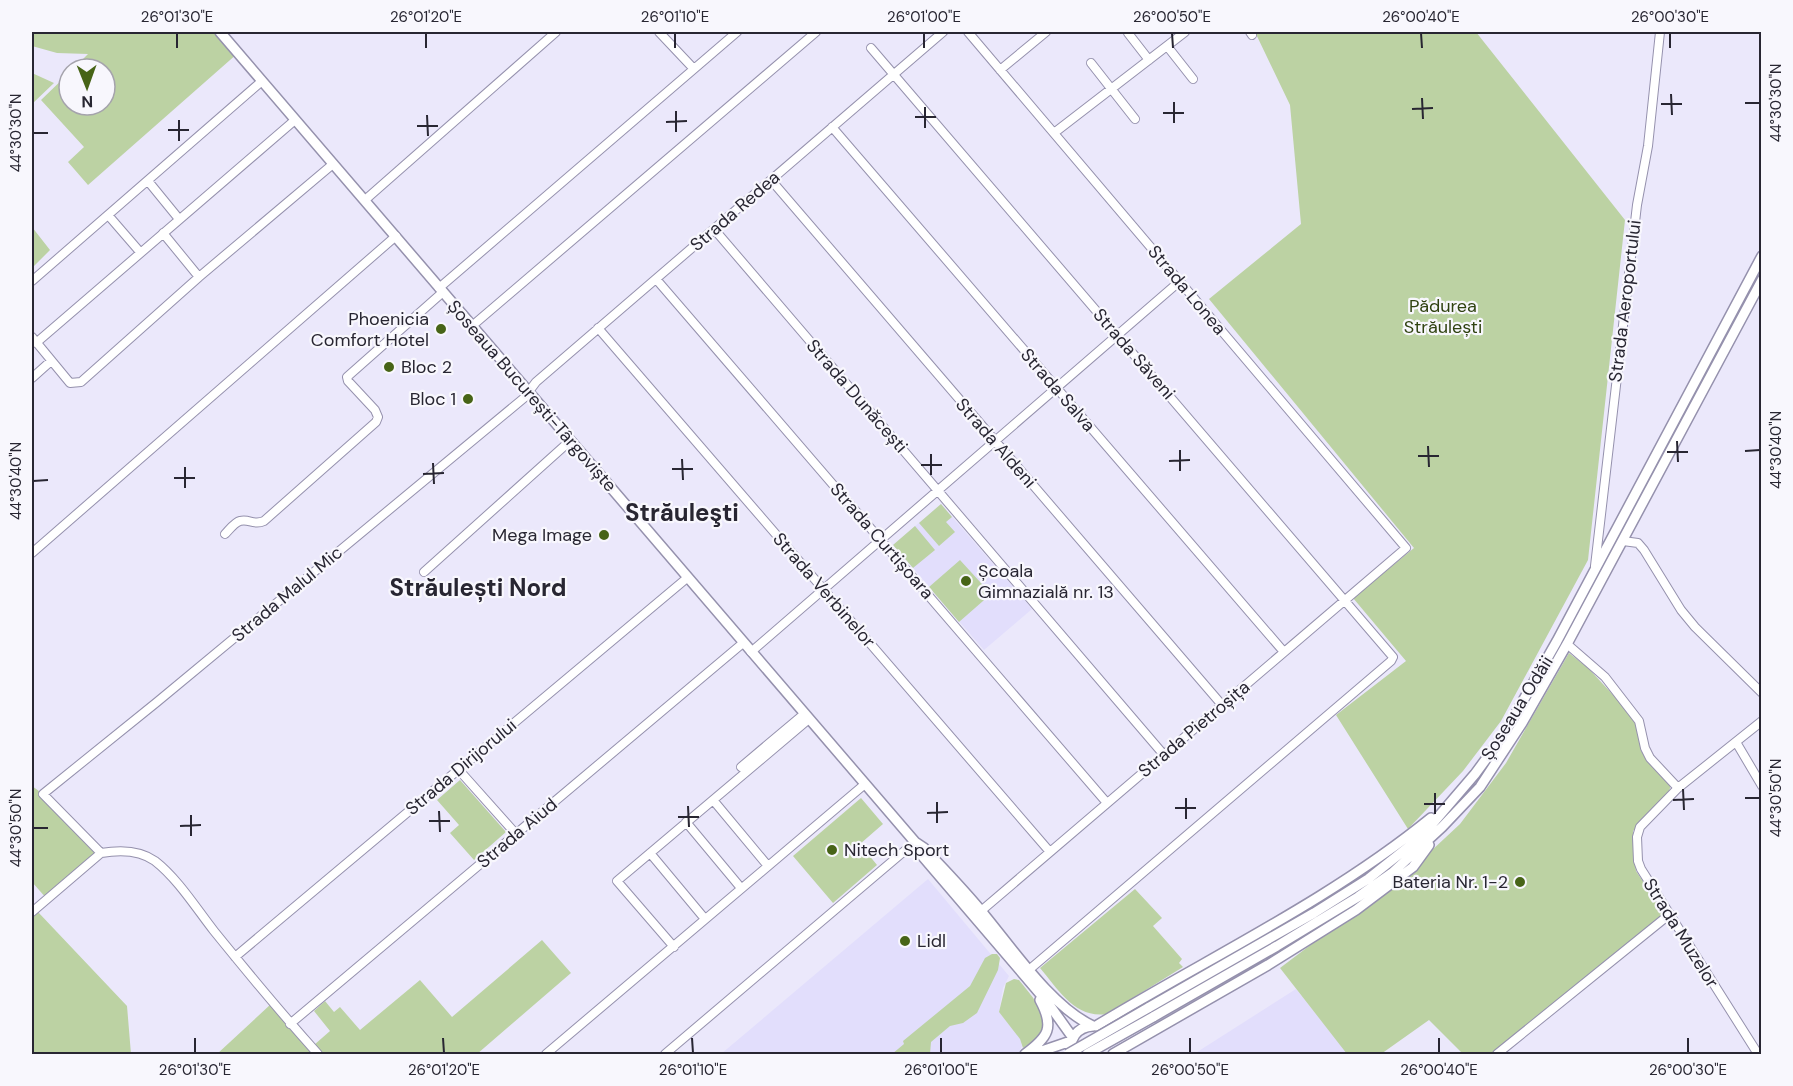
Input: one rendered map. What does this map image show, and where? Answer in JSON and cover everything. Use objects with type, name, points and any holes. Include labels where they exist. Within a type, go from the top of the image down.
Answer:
[{"type":"main road","name":"Șoseaua București-Târgoviște","points":[[220,32],[915,842],[924,848],[981,911],[1061,1004],[1078,1018],[1107,1032],[1113,1043],[1113,1054]]},
{"type":"main road","name":"Șoseaua Odăii","points":[[1087,1054],[1151,1012],[1368,879],[1421,837],[1475,774],[1509,726],[1759,261]]},
{"type":"main road","name":"Șoseaua Odăii","points":[[1070,1054],[1151,1012],[1358,897],[1392,873],[1442,827],[1480,787],[1499,761],[1567,644],[1761,280]]},
{"type":"main road","points":[[1033,1054],[1072,1040],[1081,1029],[1095,1026],[1338,885],[1406,838],[1449,803]]},
{"type":"main road","points":[[1113,1054],[1268,965],[1356,910],[1413,867],[1442,827]]},
{"type":"main road","name":"Șoseaua București-Târgoviște","points":[[915,842],[919,852],[932,869],[1030,982],[1072,1040]]},
{"type":"main road","points":[[1025,1054],[1042,1041],[1049,1029],[1044,1006],[1030,982]]},
{"type":"main road","points":[[1070,1054],[1072,1040]]},
{"type":"main road","points":[[1125,1054],[1133,1043]]},
{"type":"street","points":[[365,200],[556,32]]},
{"type":"street","points":[[659,32],[693,68]]},
{"type":"street","points":[[225,534],[238,521],[257,524],[264,522],[376,422],[378,417],[375,411],[347,377],[441,290],[737,32]]},
{"type":"street","points":[[472,326],[816,32]]},
{"type":"street","name":"Strada Redea","points":[[528,391],[598,328],[943,32]]},
{"type":"street","name":"Strada Lonea","points":[[968,32],[1406,548]]},
{"type":"street","points":[[1000,70],[1046,32]]},
{"type":"street","points":[[1054,133],[1185,32]]},
{"type":"street","name":"Strada Aeroportului","points":[[1594,571],[1637,205],[1648,146],[1660,32]]},
{"type":"street","points":[[1128,33],[1149,60]]},
{"type":"street","points":[[1167,46],[1193,79]]},
{"type":"street","name":"Strada Săveni","points":[[871,48],[1392,655],[1391,661],[1030,969]]},
{"type":"street","points":[[1091,63],[1135,119]]},
{"type":"street","points":[[32,281],[262,81]]},
{"type":"street","points":[[295,120],[34,340],[51,361],[70,383],[81,382],[199,277],[333,164]]},
{"type":"street","name":"Strada Salva","points":[[832,127],[1284,652]]},
{"type":"street","name":"Strada Aldeni","points":[[771,180],[1222,705]]},
{"type":"street","points":[[148,181],[179,219]]},
{"type":"street","points":[[108,215],[140,252]]},
{"type":"street","name":"Strada Dunăcești","points":[[714,229],[1164,755]]},
{"type":"street","points":[[163,233],[199,277]]},
{"type":"street","points":[[32,554],[396,236]]},
{"type":"street","name":"Șoseaua Odăii","points":[[1759,261],[1761,251]]},
{"type":"street","name":"Strada Curtișoara","points":[[656,279],[1107,803]]},
{"type":"street","points":[[751,652],[1180,281]]},
{"type":"street","name":"Strada Verbinelor","points":[[598,328],[1050,852]]},
{"type":"street","points":[[32,378],[51,361]]},
{"type":"street","name":"Strada Malul Mic","points":[[101,853],[43,794],[524,398],[528,391]]},
{"type":"street","points":[[424,572],[571,440]]},
{"type":"street","points":[[1623,541],[1638,543],[1681,610],[1761,693]]},
{"type":"street","name":"Strada Pietroșița","points":[[981,911],[1406,548]]},
{"type":"street","name":"Strada Dirijorului","points":[[235,957],[687,578]]},
{"type":"street","name":"Strada Aiud","points":[[290,1024],[744,643]]},
{"type":"street","points":[[1567,644],[1590,663],[1612,686],[1639,722],[1645,748],[1650,758],[1678,788]]},
{"type":"street","points":[[741,767],[807,716]]},
{"type":"street","points":[[674,947],[617,881],[807,716]]},
{"type":"street","name":"Strada Muzelor","points":[[1759,1054],[1641,869],[1638,861],[1637,837],[1640,827],[1678,788],[1761,721]]},
{"type":"street","points":[[1736,742],[1761,786]]},
{"type":"street","points":[[458,770],[516,834]]},
{"type":"street","points":[[546,1054],[865,784]]},
{"type":"street","points":[[713,800],[768,866]]},
{"type":"street","points":[[686,822],[741,888]]},
{"type":"street","points":[[665,1054],[915,842]]},
{"type":"street","points":[[32,912],[101,853],[129,852],[147,856],[155,861],[178,886],[290,1024],[318,1054]]},
{"type":"street","points":[[650,853],[705,919]]},
{"type":"street","points":[[1497,1054],[1670,914]]},
{"type":"shaded area","name":"Școala Gimnazială nr. 13","points":[[941,504],[1032,609],[984,650],[893,545]]},
{"type":"shaded area","points":[[928,879],[1009,976],[1003,988],[999,1012],[1020,1038],[1022,1046],[1019,1053],[721,1054]]},
{"type":"shaded area","points":[[1296,989],[1348,1054],[1194,1054]]},
{"type":"green space","points":[[32,32],[220,32],[238,53],[88,185],[68,162],[84,147],[41,100],[57,85],[57,117],[117,117],[117,57],[85,57],[88,54],[57,53],[32,46]]},
{"type":"green space","name":"Pădurea Străulești","points":[[1255,32],[1476,32],[1625,220],[1588,560],[1501,721],[1463,771],[1408,829],[1336,715],[1406,661],[1353,598],[1414,548],[1209,299],[1301,224],[1290,105]]},
{"type":"green space","points":[[32,73],[54,83],[32,104]]},
{"type":"green space","points":[[32,227],[50,250],[32,268]]},
{"type":"green space","points":[[941,504],[952,517],[946,522],[955,532],[939,546],[919,523]]},
{"type":"green space","points":[[915,526],[935,550],[913,568],[893,545]]},
{"type":"green space","points":[[960,560],[991,594],[959,622],[929,587]]},
{"type":"green space","points":[[1569,653],[1588,668],[1630,713],[1638,729],[1641,751],[1671,784],[1669,792],[1633,831],[1636,871],[1667,917],[1492,1054],[1463,1054],[1429,1020],[1381,1054],[1347,1054],[1280,968],[1415,866],[1460,824],[1506,763]]},
{"type":"green space","points":[[460,780],[506,832],[474,860],[450,833],[459,825],[437,800]]},
{"type":"green space","points":[[32,786],[43,794],[101,853],[47,899],[32,882]]},
{"type":"green space","name":"Nitech Sport","points":[[861,798],[883,824],[860,844],[877,865],[833,903],[793,856]]},
{"type":"green space","points":[[1135,889],[1162,918],[1153,926],[1182,959],[1179,963],[1183,967],[1107,1014],[1086,1012],[1068,1001],[1040,968]]},
{"type":"green space","points":[[38,912],[127,1006],[131,1054],[32,1054],[32,918]]},
{"type":"green space","points":[[542,940],[571,973],[477,1054],[322,1054],[314,1045],[330,1031],[314,1011],[325,1001],[334,1012],[340,1007],[360,1030],[420,980],[452,1017]]},
{"type":"green space","points":[[997,954],[1000,958],[998,970],[977,1013],[963,1023],[950,1026],[931,1042],[930,1054],[892,1054],[904,1044],[903,1041],[970,986],[985,958]]},
{"type":"green space","points":[[1014,979],[1019,980],[1033,998],[1044,1019],[1040,1035],[1023,1048],[1020,1039],[999,1012],[1006,983]]},
{"type":"green space","points":[[271,1004],[317,1054],[217,1054]]},
{"type":"place","name":"Phoenicia Comfort Hotel","points":[[441,329]]},
{"type":"place","name":"Bloc 2","points":[[389,367]]},
{"type":"place","name":"Bloc 1","points":[[468,399]]},
{"type":"place","name":"Mega Image","points":[[604,535]]},
{"type":"place","name":"Școala Gimnazială nr. 13","points":[[966,581]]},
{"type":"place","name":"Nitech Sport","points":[[832,850]]},
{"type":"place","name":"Bateria Nr. 1-2","points":[[1520,882]]},
{"type":"place","name":"Lidl","points":[[905,941]]},
{"type":"district","name":"Străuleşti","points":[[682,512]]},
{"type":"district","name":"Străulești Nord","points":[[478,587]]}]
